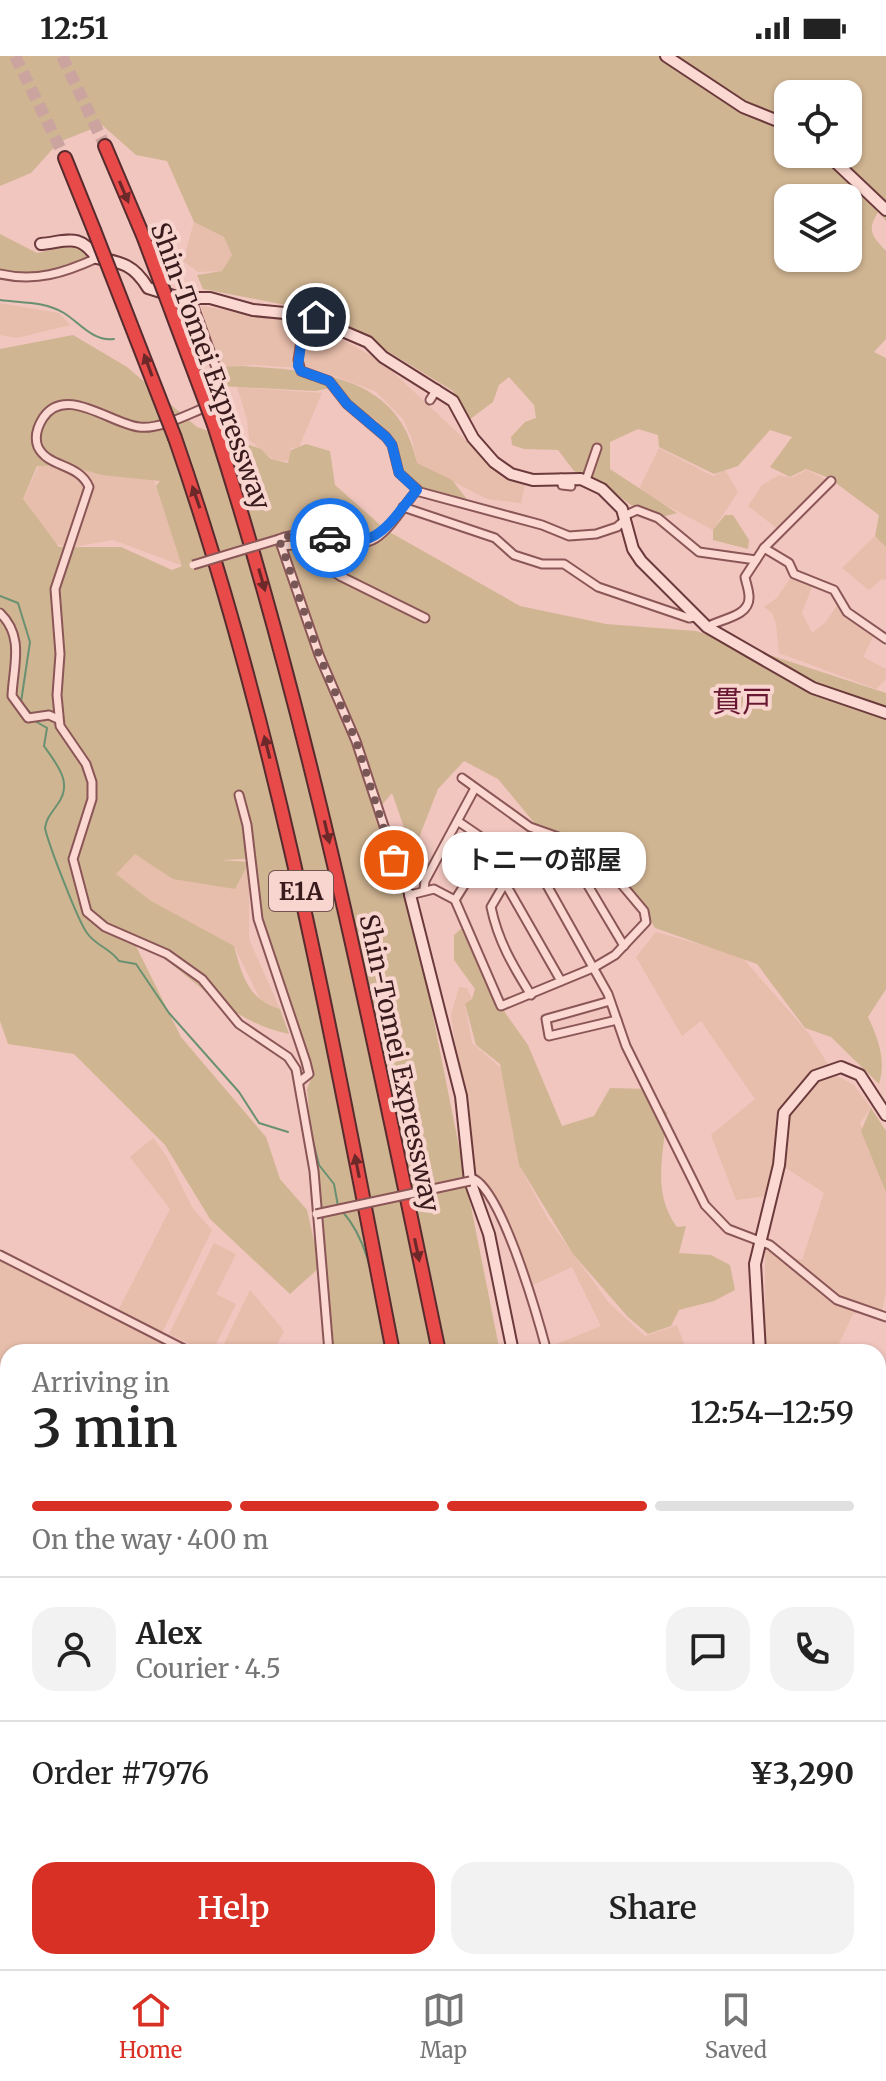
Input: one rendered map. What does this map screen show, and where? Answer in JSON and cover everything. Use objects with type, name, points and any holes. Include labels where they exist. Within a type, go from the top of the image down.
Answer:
[{"type":"highway","name":"Shin-Tomei Expressway","points":[[105,146],[144,238],[214,425],[263,581],[315,777],[375,1043],[437,1344]]},
{"type":"highway","name":"E1A","points":[[65,158],[175,438],[224,587],[277,785],[391,1344]]},
{"type":"street","points":[[666,56],[743,107],[774,119]]},
{"type":"street","points":[[842,168],[886,210]]},
{"type":"street","points":[[41,244],[80,240],[97,258]]},
{"type":"street","points":[[0,274],[21,279],[43,277],[64,273],[97,258],[130,266],[148,288],[191,298],[210,298],[253,310],[305,315],[368,342],[383,357],[453,401],[464,426],[494,462],[522,478],[571,486]]},
{"type":"street","points":[[191,298],[219,376],[209,406],[140,428],[76,404],[60,405],[48,411],[37,427],[37,445],[47,457],[82,475],[89,487],[55,589],[60,654],[58,719],[92,782],[92,799],[73,859],[87,912],[105,927],[167,954],[202,979],[239,1024],[288,1057],[299,1082],[314,1171],[328,1344]]},
{"type":"street","points":[[305,315],[298,360],[301,371],[329,381],[347,404],[386,437],[392,445],[399,473],[417,490],[447,502],[542,525],[569,536],[622,521],[637,510],[658,518],[699,552],[756,560]]},
{"type":"street","points":[[430,400],[437,389]]},
{"type":"street","points":[[586,480],[597,448]]},
{"type":"street","points":[[561,485],[586,480],[617,503],[641,561],[707,627],[813,688],[886,713]]},
{"type":"street","points":[[707,627],[732,617],[747,605],[749,595],[745,577],[764,548],[831,481]]},
{"type":"street","points":[[193,565],[280,542],[301,532],[352,544],[375,538],[417,490]]},
{"type":"street","points":[[403,507],[495,538],[514,555],[528,561],[564,564],[612,593],[689,618],[695,617]]},
{"type":"street","points":[[280,542],[293,545],[340,576],[425,618]]},
{"type":"street","points":[[280,542],[319,655],[356,741],[403,884],[410,895],[461,1096],[470,1181],[489,1234],[511,1344]]},
{"type":"street","points":[[764,548],[789,563],[794,574],[834,590],[847,612],[886,639]]},
{"type":"street","points":[[0,613],[9,624],[19,658],[12,696],[28,718],[49,715],[58,719]]},
{"type":"street","points":[[410,895],[424,889],[439,890],[455,900],[501,1006],[593,968],[624,946],[646,922],[644,911],[619,877],[592,849],[530,827],[462,778]]},
{"type":"street","points":[[424,889],[425,881],[475,788]]},
{"type":"street","points":[[239,795],[247,825],[258,919],[309,1074],[299,1082]]},
{"type":"street","points":[[459,822],[520,860],[544,880],[610,1001],[626,1046],[705,1205],[728,1229],[770,1245],[837,1300],[886,1317]]},
{"type":"street","points":[[455,900],[492,841]]},
{"type":"street","points":[[544,880],[574,862],[582,844]]},
{"type":"street","points":[[520,860],[491,907],[504,951],[531,995]]},
{"type":"street","points":[[574,862],[624,946]]},
{"type":"street","points":[[505,883],[561,981]]},
{"type":"street","points":[[610,1001],[546,1019],[549,1036],[617,1020]]},
{"type":"street","points":[[760,1344],[755,1264],[758,1241],[779,1165],[784,1113],[815,1076],[841,1067],[860,1075],[886,1115]]},
{"type":"street","points":[[316,1214],[474,1179],[480,1183],[500,1216],[528,1286],[545,1344]]},
{"type":"street","points":[[0,1255],[174,1344]]},
{"type":"shaded area","points":[[0,56],[668,56],[735,108],[738,97],[672,56],[886,56],[886,221],[878,212],[872,224],[872,233],[886,251],[886,339],[874,352],[886,358],[886,547],[875,536],[879,515],[829,478],[806,469],[790,477],[770,467],[792,437],[770,430],[738,466],[714,474],[659,447],[658,435],[638,429],[610,442],[610,469],[677,513],[662,517],[631,505],[601,483],[574,471],[558,450],[524,449],[512,445],[511,437],[525,422],[536,418],[534,405],[509,377],[499,385],[493,402],[469,420],[453,391],[338,321],[296,307],[203,289],[197,275],[222,271],[232,255],[224,237],[194,222],[167,161],[136,155],[102,125],[59,142],[31,173],[0,186]]},
{"type":"shaded area","points":[[194,222],[224,237],[232,255],[222,271],[198,272],[183,261]]},
{"type":"shaded area","points":[[0,234],[37,253],[59,248],[83,248],[88,260],[44,272],[22,273],[0,269]]},
{"type":"shaded area","points":[[0,303],[59,313],[70,325],[17,338],[0,335]]},
{"type":"shaded area","points":[[201,306],[316,325],[381,361],[502,474],[525,484],[521,503],[487,499],[417,463],[412,439],[403,419],[375,391],[314,369],[255,365],[218,367]]},
{"type":"shaded area","points":[[73,335],[127,367],[197,427],[261,449],[271,459],[288,463],[291,450],[306,444],[330,451],[335,485],[386,530],[520,606],[606,624],[696,631],[886,693],[886,989],[868,1017],[880,1050],[882,1067],[879,1084],[831,1037],[805,1028],[757,964],[655,928],[625,877],[594,844],[536,825],[498,779],[464,761],[438,789],[413,853],[392,793],[377,811],[410,901],[498,1344],[330,1344],[307,1089],[313,1074],[265,929],[246,824],[246,859],[221,860],[249,862],[235,889],[173,879],[135,854],[116,874],[151,901],[234,946],[253,993],[280,1009],[289,1034],[245,1018],[130,934],[181,1037],[266,1137],[280,1179],[307,1210],[320,1267],[290,1294],[210,1219],[165,1145],[74,1054],[8,1044],[0,1021],[0,349]],"holes":[[[66,465],[102,475],[160,481],[156,486],[182,566],[172,570],[121,547],[59,547],[23,499],[37,466]]]},
{"type":"shaded area","points":[[242,366],[326,375],[351,383],[373,395],[393,411],[407,433],[417,463],[452,480],[466,498],[460,505],[427,492],[400,468],[397,444],[377,421],[344,399],[337,387],[315,391],[220,386],[224,380],[218,367]]},
{"type":"shaded area","points":[[237,387],[322,393],[299,447],[291,448],[289,461],[274,460],[249,440],[247,419]]},
{"type":"shaded area","points":[[659,448],[713,476],[725,470],[738,492],[713,530],[643,493],[640,487]]},
{"type":"shaded area","points":[[41,461],[153,478],[183,566],[113,540],[68,548],[52,542],[23,499]]},
{"type":"shaded area","points":[[807,470],[829,481],[779,530],[748,506],[762,485],[779,475],[791,478]]},
{"type":"shaded area","points":[[725,515],[733,515],[749,540],[748,549],[713,540],[713,530]]},
{"type":"shaded area","points":[[875,536],[886,547],[886,580],[882,579],[869,590],[842,568]]},
{"type":"shaded area","points":[[791,577],[812,587],[802,613],[812,633],[826,622],[839,602],[874,635],[863,657],[886,669],[886,679],[876,689],[779,653],[776,624],[772,613],[764,607],[777,598]]},
{"type":"shaded area","points":[[133,851],[173,879],[249,862],[249,939],[280,1009],[261,1001],[234,946],[146,901],[116,874]]},
{"type":"shaded area","points":[[463,927],[506,1014],[528,1045],[562,1126],[594,1116],[610,1088],[648,1089],[667,1113],[662,1186],[669,1214],[677,1227],[686,1226],[679,1253],[711,1255],[730,1265],[735,1290],[714,1301],[679,1310],[671,1326],[648,1334],[628,1317],[573,1254],[519,1165],[500,1064],[476,1045],[465,1004],[472,999],[475,989],[454,960],[454,935]]},
{"type":"shaded area","points":[[656,932],[741,956],[809,1034],[834,1074],[854,1085],[871,1108],[860,1123],[886,1184],[886,1293],[882,1311],[853,1314],[839,1344],[765,1344],[765,1250],[802,1260],[824,1193],[783,1166],[768,1196],[736,1200],[711,1135],[755,1099],[701,1021],[682,1036],[636,957]]},
{"type":"shaded area","points":[[459,987],[467,988],[472,999],[465,1005],[472,1043],[501,1068],[519,1165],[548,1219],[609,1303],[645,1336],[677,1325],[684,1344],[556,1344],[601,1326],[572,1267],[533,1285],[498,1199],[474,1176],[451,1015]]},
{"type":"shaded area","points":[[871,1108],[886,1131],[886,1192],[861,1131]]},
{"type":"shaded area","points":[[153,1138],[167,1157],[193,1209],[212,1230],[162,1333],[118,1311],[170,1209],[130,1157]]},
{"type":"shaded area","points":[[214,1243],[236,1254],[216,1294],[236,1304],[216,1344],[190,1344],[169,1334]]},
{"type":"shaded area","points":[[0,1259],[171,1344],[0,1344]]},
{"type":"shaded area","points":[[250,1290],[284,1331],[277,1344],[224,1344]]},
{"type":"waterway","points":[[0,300],[49,306],[64,313],[93,335],[114,339]]},
{"type":"waterway","points":[[0,596],[18,603],[30,642],[21,702],[32,715]]},
{"type":"waterway","points":[[35,721],[47,728],[44,746],[64,782],[62,797],[45,828],[64,882],[87,933],[119,961],[136,964],[169,1013],[239,1092],[259,1123],[288,1132]]},
{"type":"waterway","points":[[311,1134],[319,1165],[334,1184],[338,1206]]},
{"type":"waterway","points":[[342,1211],[366,1253],[383,1333]]},
{"type":"tunnel","points":[[15,56],[65,158]]},
{"type":"tunnel","points":[[62,56],[105,146]]},
{"type":"way so far","points":[[330,538],[301,532],[279,539],[319,655],[356,741],[394,860]]},
{"type":"place","name":"トニーの部屋","points":[[394,860]]},
{"type":"district","name":"貫戸","points":[[742,701]]},
{"type":"route","points":[[316,317],[305,315],[298,366],[301,371],[329,381],[347,404],[386,437],[392,445],[399,473],[417,490],[375,538],[352,544],[330,538]]}]
